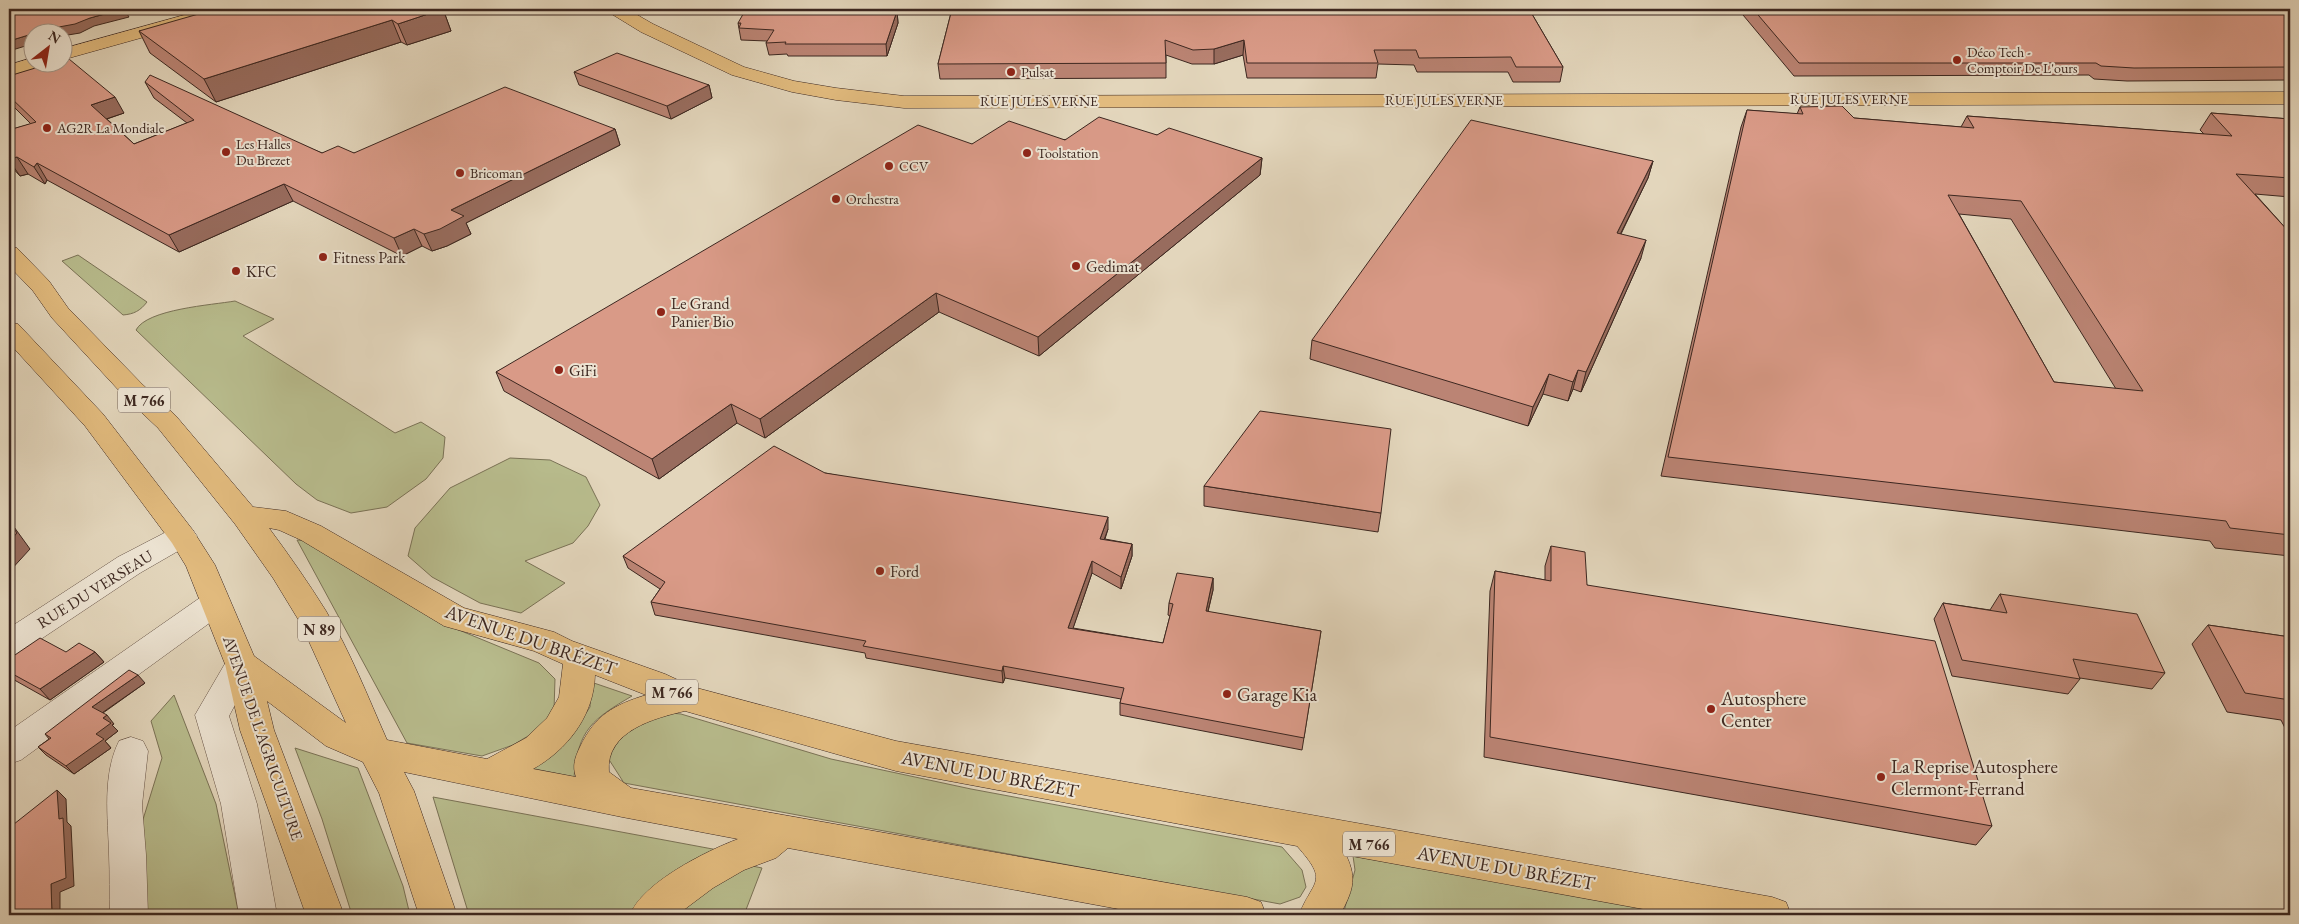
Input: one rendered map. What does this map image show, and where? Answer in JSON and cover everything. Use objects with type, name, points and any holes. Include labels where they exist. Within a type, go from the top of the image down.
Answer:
[{"type":"main road","points":[[72,52],[224,9]]},
{"type":"main road","name":"RUE JULES VERNE","points":[[616,9],[647,28],[738,71],[792,86],[836,94],[904,102],[2290,98]]},
{"type":"main road","points":[[9,71],[22,67]]},
{"type":"main road","name":"M 766","points":[[9,253],[41,286],[60,313],[166,422],[245,517]]},
{"type":"main road","name":"AVENUE DE L'AGRICULTURE","points":[[9,330],[94,420],[182,536],[200,565],[214,603],[241,664],[257,730],[325,915]]},
{"type":"main road","name":"AVENUE DU BRÉZET","points":[[245,517],[265,517],[286,521],[311,533],[455,618],[544,641],[653,683],[685,698],[815,735],[896,756],[1309,833],[1772,915]]},
{"type":"main road","name":"N 89","points":[[245,517],[284,570],[315,620],[344,680],[375,752]]},
{"type":"main road","points":[[486,775],[518,762],[549,739],[561,726],[575,702],[578,685],[579,656]]},
{"type":"main road","name":"M 766","points":[[241,664],[338,736],[375,752],[622,802],[1248,915]]},
{"type":"main road","points":[[622,802],[594,780],[591,763],[598,744],[610,729],[626,715],[648,706],[685,698]]},
{"type":"main road","points":[[375,752],[396,791],[438,915]]},
{"type":"main road","points":[[649,915],[675,893],[700,876],[731,858],[764,846],[784,830]]},
{"type":"main road","points":[[1309,833],[1328,852],[1335,868],[1334,883],[1329,900],[1318,915]]},
{"type":"street","name":"RUE DU VERSEAU","points":[[9,644],[129,564],[182,536]]},
{"type":"street","points":[[9,750],[214,603]]},
{"type":"street","points":[[241,664],[212,715],[239,804],[258,915]]},
{"type":"street","points":[[129,915],[128,855],[124,805],[131,750]]},
{"type":"green space","points":[[78,255],[147,302],[136,312],[123,315],[62,261]]},
{"type":"green space","points":[[235,301],[274,319],[243,336],[395,433],[421,422],[445,437],[443,458],[426,479],[387,507],[351,513],[317,500],[296,484],[136,330],[142,323],[166,313],[196,306]]},
{"type":"green space","points":[[510,458],[550,460],[586,477],[600,505],[588,526],[573,543],[525,561],[565,583],[521,613],[480,603],[432,577],[408,556],[415,528],[450,488]]},
{"type":"green space","points":[[297,540],[308,541],[454,628],[539,663],[555,679],[554,710],[538,730],[513,745],[482,756],[407,743]]},
{"type":"green space","points":[[591,682],[632,696],[607,712],[590,727],[579,747],[574,777],[525,767],[576,728],[590,707]]},
{"type":"green space","points":[[174,695],[216,804],[239,915],[147,915],[141,826],[162,758],[151,721]]},
{"type":"green space","points":[[661,712],[681,714],[831,759],[971,789],[1282,847],[1302,870],[1306,887],[1300,897],[1280,904],[624,783],[608,758],[619,740],[629,729]]},
{"type":"green space","points":[[295,748],[358,768],[403,886],[410,915],[352,915],[322,819]]},
{"type":"green space","points":[[433,797],[718,850],[635,907],[627,915],[469,915]]},
{"type":"green space","points":[[1353,856],[1683,915],[1343,915],[1355,870]]},
{"type":"green space","points":[[743,864],[762,868],[744,915],[663,915]]},
{"type":"building","points":[[9,9],[123,9],[72,25],[72,22],[22,22],[22,37],[9,41]]},
{"type":"building","points":[[216,9],[443,9],[398,24],[392,20],[204,79],[139,31]]},
{"type":"building","points":[[746,9],[897,11],[886,44],[785,44],[786,42],[766,43],[774,30],[739,28],[741,23],[738,23]]},
{"type":"building","points":[[952,9],[1529,9],[1563,67],[1516,67],[1511,57],[1419,58],[1416,50],[1374,50],[1378,63],[1247,63],[1244,40],[1214,49],[1193,50],[1165,40],[1166,63],[938,64]]},
{"type":"building","points":[[1753,9],[2290,9],[2290,67],[2134,68],[2101,66],[2096,63],[1799,63]]},
{"type":"building","points":[[617,53],[709,85],[667,106],[574,72]]},
{"type":"building","points":[[72,61],[115,97],[91,105],[134,144],[194,120],[145,82],[150,75],[322,153],[338,146],[354,153],[505,87],[615,129],[451,210],[464,216],[440,229],[424,234],[414,229],[394,238],[284,184],[169,235],[37,163],[34,167],[17,157],[9,159],[9,130],[36,122],[9,96],[9,76],[22,72],[72,72]]},
{"type":"building","points":[[1842,106],[1854,118],[1974,128],[1967,116],[2232,136],[2211,113],[2290,119],[2290,178],[2236,174],[2290,233],[2290,535],[2230,528],[2226,521],[1668,457],[1747,110],[1803,114],[1800,107]],"holes":[[[1948,195],[2021,201],[2143,391],[2054,382]]]},
{"type":"building","points":[[1099,117],[1157,135],[1169,128],[1262,158],[1038,337],[936,293],[760,419],[731,404],[652,459],[496,372],[918,125],[972,144],[1009,121],[1065,140]]},
{"type":"building","points":[[1471,120],[1653,161],[1617,233],[1646,240],[1586,372],[1578,370],[1573,382],[1549,374],[1533,407],[1312,340]]},
{"type":"building","points":[[1260,411],[1391,429],[1381,513],[1204,486]]},
{"type":"building","name":"Ford","points":[[774,446],[825,473],[1108,517],[1100,539],[1132,544],[1121,577],[1092,561],[1068,628],[1163,643],[1173,604],[1169,603],[1177,573],[1213,578],[1206,611],[1321,631],[1304,738],[1120,703],[1124,688],[1003,666],[1002,671],[863,646],[866,641],[651,602],[665,582],[623,556]]},
{"type":"building","points":[[9,522],[17,533],[9,542]]},
{"type":"building","name":"Autosphere Center","points":[[1551,546],[1585,552],[1587,585],[1935,641],[1992,826],[1490,737],[1495,571],[1551,581]]},
{"type":"building","points":[[2000,594],[2137,614],[2165,673],[2073,659],[2080,679],[1962,660],[1943,603],[2007,613]]},
{"type":"building","points":[[2208,625],[2290,637],[2290,700],[2245,693]]},
{"type":"building","points":[[40,638],[66,652],[79,643],[95,652],[40,689],[9,672],[9,659]]},
{"type":"building","points":[[129,670],[138,675],[92,707],[107,715],[103,718],[111,723],[96,734],[104,739],[66,766],[38,747],[51,738],[45,734]]},
{"type":"building","points":[[57,790],[59,819],[63,818],[66,878],[51,884],[52,915],[9,915],[9,828]]},
{"type":"place","name":"Déco Tech - Comptoir De L'ours","points":[[1957,60]]},
{"type":"place","name":"Pulsat","points":[[1011,72]]},
{"type":"place","name":"AG2R La Mondiale","points":[[47,128]]},
{"type":"place","name":"Les Halles Du Brezet","points":[[226,152]]},
{"type":"place","name":"Toolstation","points":[[1027,153]]},
{"type":"place","name":"CCV","points":[[889,166]]},
{"type":"place","name":"Bricoman","points":[[460,173]]},
{"type":"place","name":"Orchestra","points":[[836,199]]},
{"type":"place","name":"Fitness Park","points":[[323,257]]},
{"type":"place","name":"Gedimat","points":[[1076,266]]},
{"type":"place","name":"KFC","points":[[236,271]]},
{"type":"place","name":"Le Grand Panier Bio","points":[[661,312]]},
{"type":"place","name":"GiFi","points":[[559,370]]},
{"type":"place","name":"Ford","points":[[880,571]]},
{"type":"place","name":"Garage Kia","points":[[1227,694]]},
{"type":"place","name":"Autosphere Center","points":[[1711,709]]},
{"type":"place","name":"La Reprise Autosphere Clermont-Ferrand","points":[[1881,777]]}]
